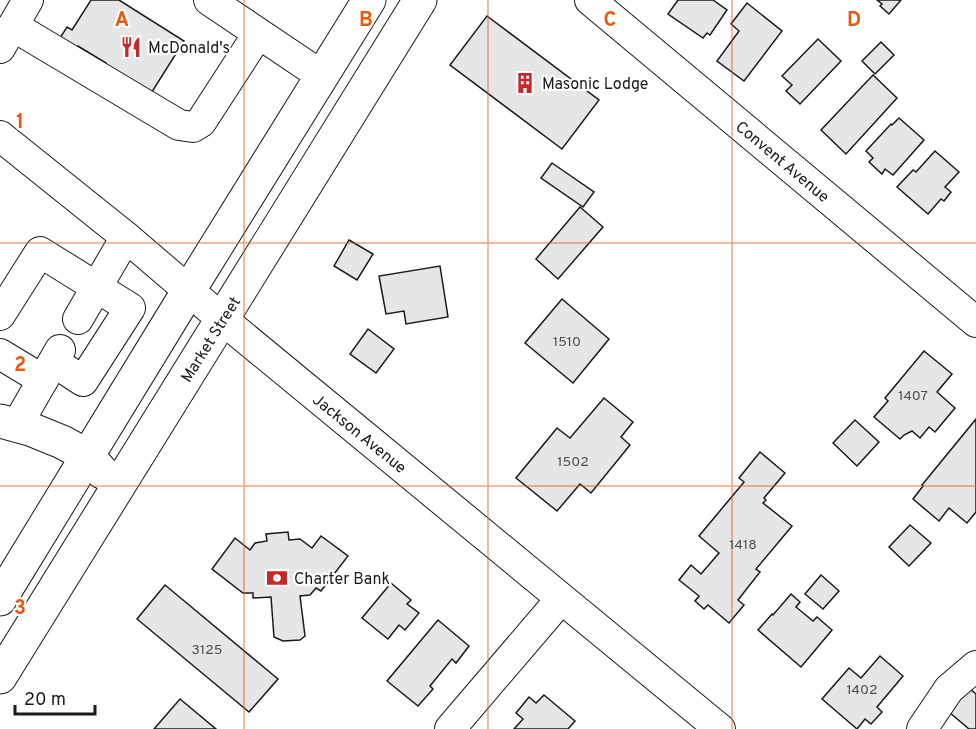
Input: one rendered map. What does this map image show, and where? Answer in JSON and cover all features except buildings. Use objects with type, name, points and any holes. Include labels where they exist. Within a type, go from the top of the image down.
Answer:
[{"type":"main road","points":[[0,600],[369,0]]},
{"type":"main road","name":"Market Street","points":[[0,677],[420,0]]},
{"type":"main road","points":[[9,423],[62,442],[88,456],[117,488]]},
{"type":"street","points":[[28,0],[7,37],[179,125],[193,127],[201,122],[258,33]]},
{"type":"street","points":[[209,0],[322,76]]},
{"type":"street","name":"Convent Avenue","points":[[590,0],[976,322]]},
{"type":"street","name":"Jackson Avenue","points":[[0,136],[126,237],[222,320],[720,729]]},
{"type":"street","points":[[78,319],[126,237]]},
{"type":"street","points":[[0,354],[52,364],[83,381],[130,308],[40,252],[1,311]]},
{"type":"street","points":[[104,348],[139,372]]},
{"type":"street","points":[[9,423],[52,364]]},
{"type":"street","points":[[450,729],[561,599]]},
{"type":"street","points":[[922,729],[949,689],[976,666]]},
{"type":"place","name":"McDonald's","points":[[131,47]]},
{"type":"place","name":"Masonic Lodge","points":[[525,83]]},
{"type":"place","name":"Charter Bank","points":[[277,578]]}]
